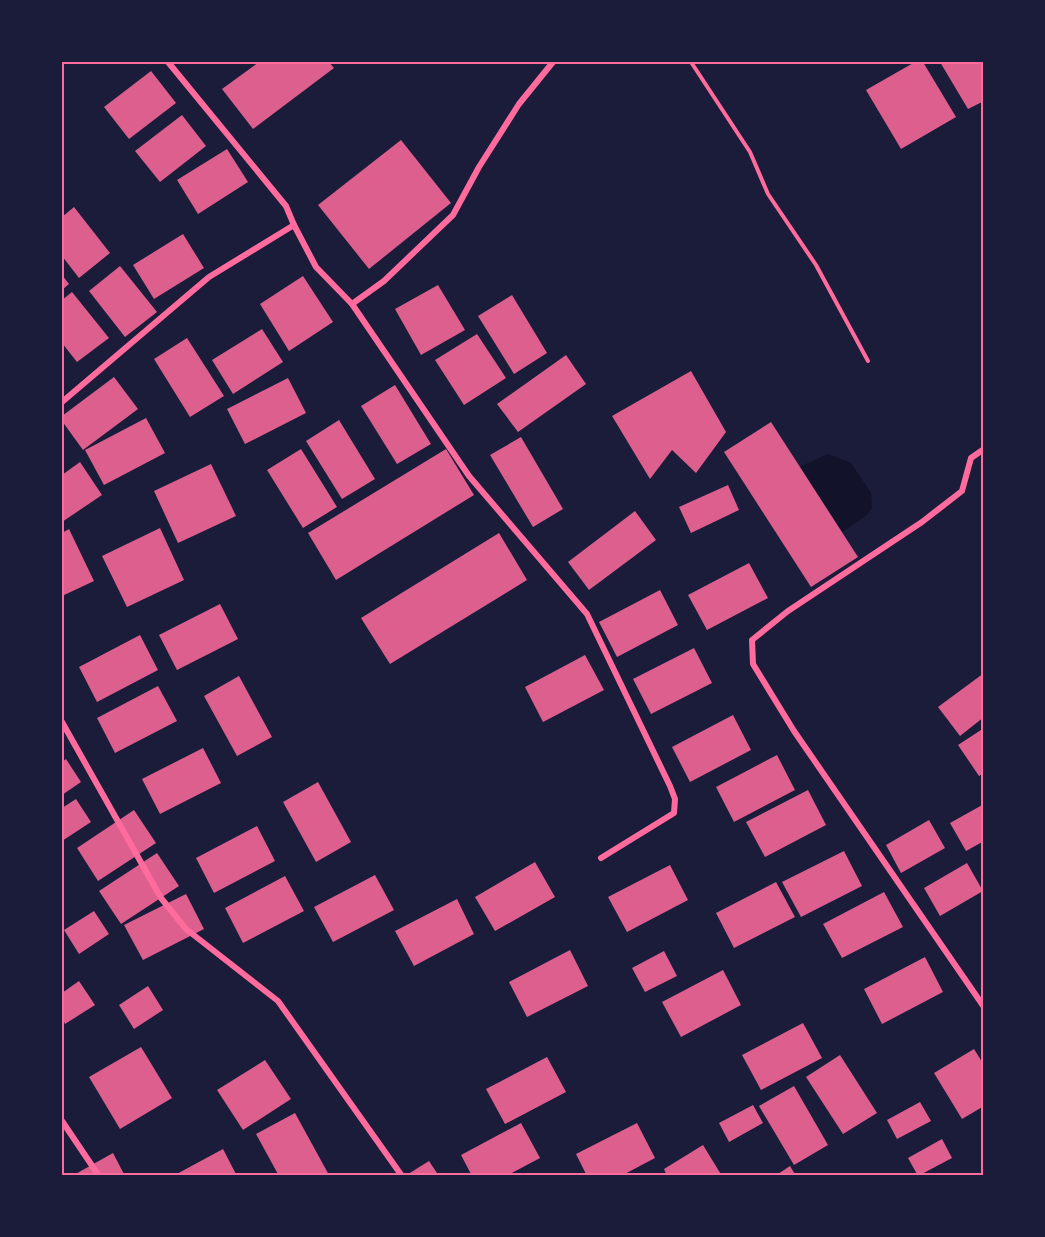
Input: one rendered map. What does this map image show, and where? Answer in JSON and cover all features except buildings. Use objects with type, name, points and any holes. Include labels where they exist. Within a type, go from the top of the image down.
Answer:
[{"type":"street","points":[[168,62],[286,206],[316,267],[352,304],[469,476],[587,614],[675,799],[674,813],[601,858]]},
{"type":"street","points":[[352,304],[384,281],[453,215],[479,167],[519,104],[554,62]]},
{"type":"street","points":[[62,402],[209,277],[294,225]]},
{"type":"street","points":[[984,449],[971,458],[962,491],[922,522],[788,611],[752,640],[753,664],[794,731],[984,1007]]},
{"type":"street","points":[[62,722],[161,898],[186,929],[278,1000],[402,1176]]},
{"type":"street","points":[[62,1121],[99,1176]]},
{"type":"path","points":[[690,62],[750,152],[768,194],[816,265],[868,361]]},
{"type":"shaded area","points":[[828,454],[851,463],[871,493],[872,508],[867,515],[837,536],[797,468]]}]
